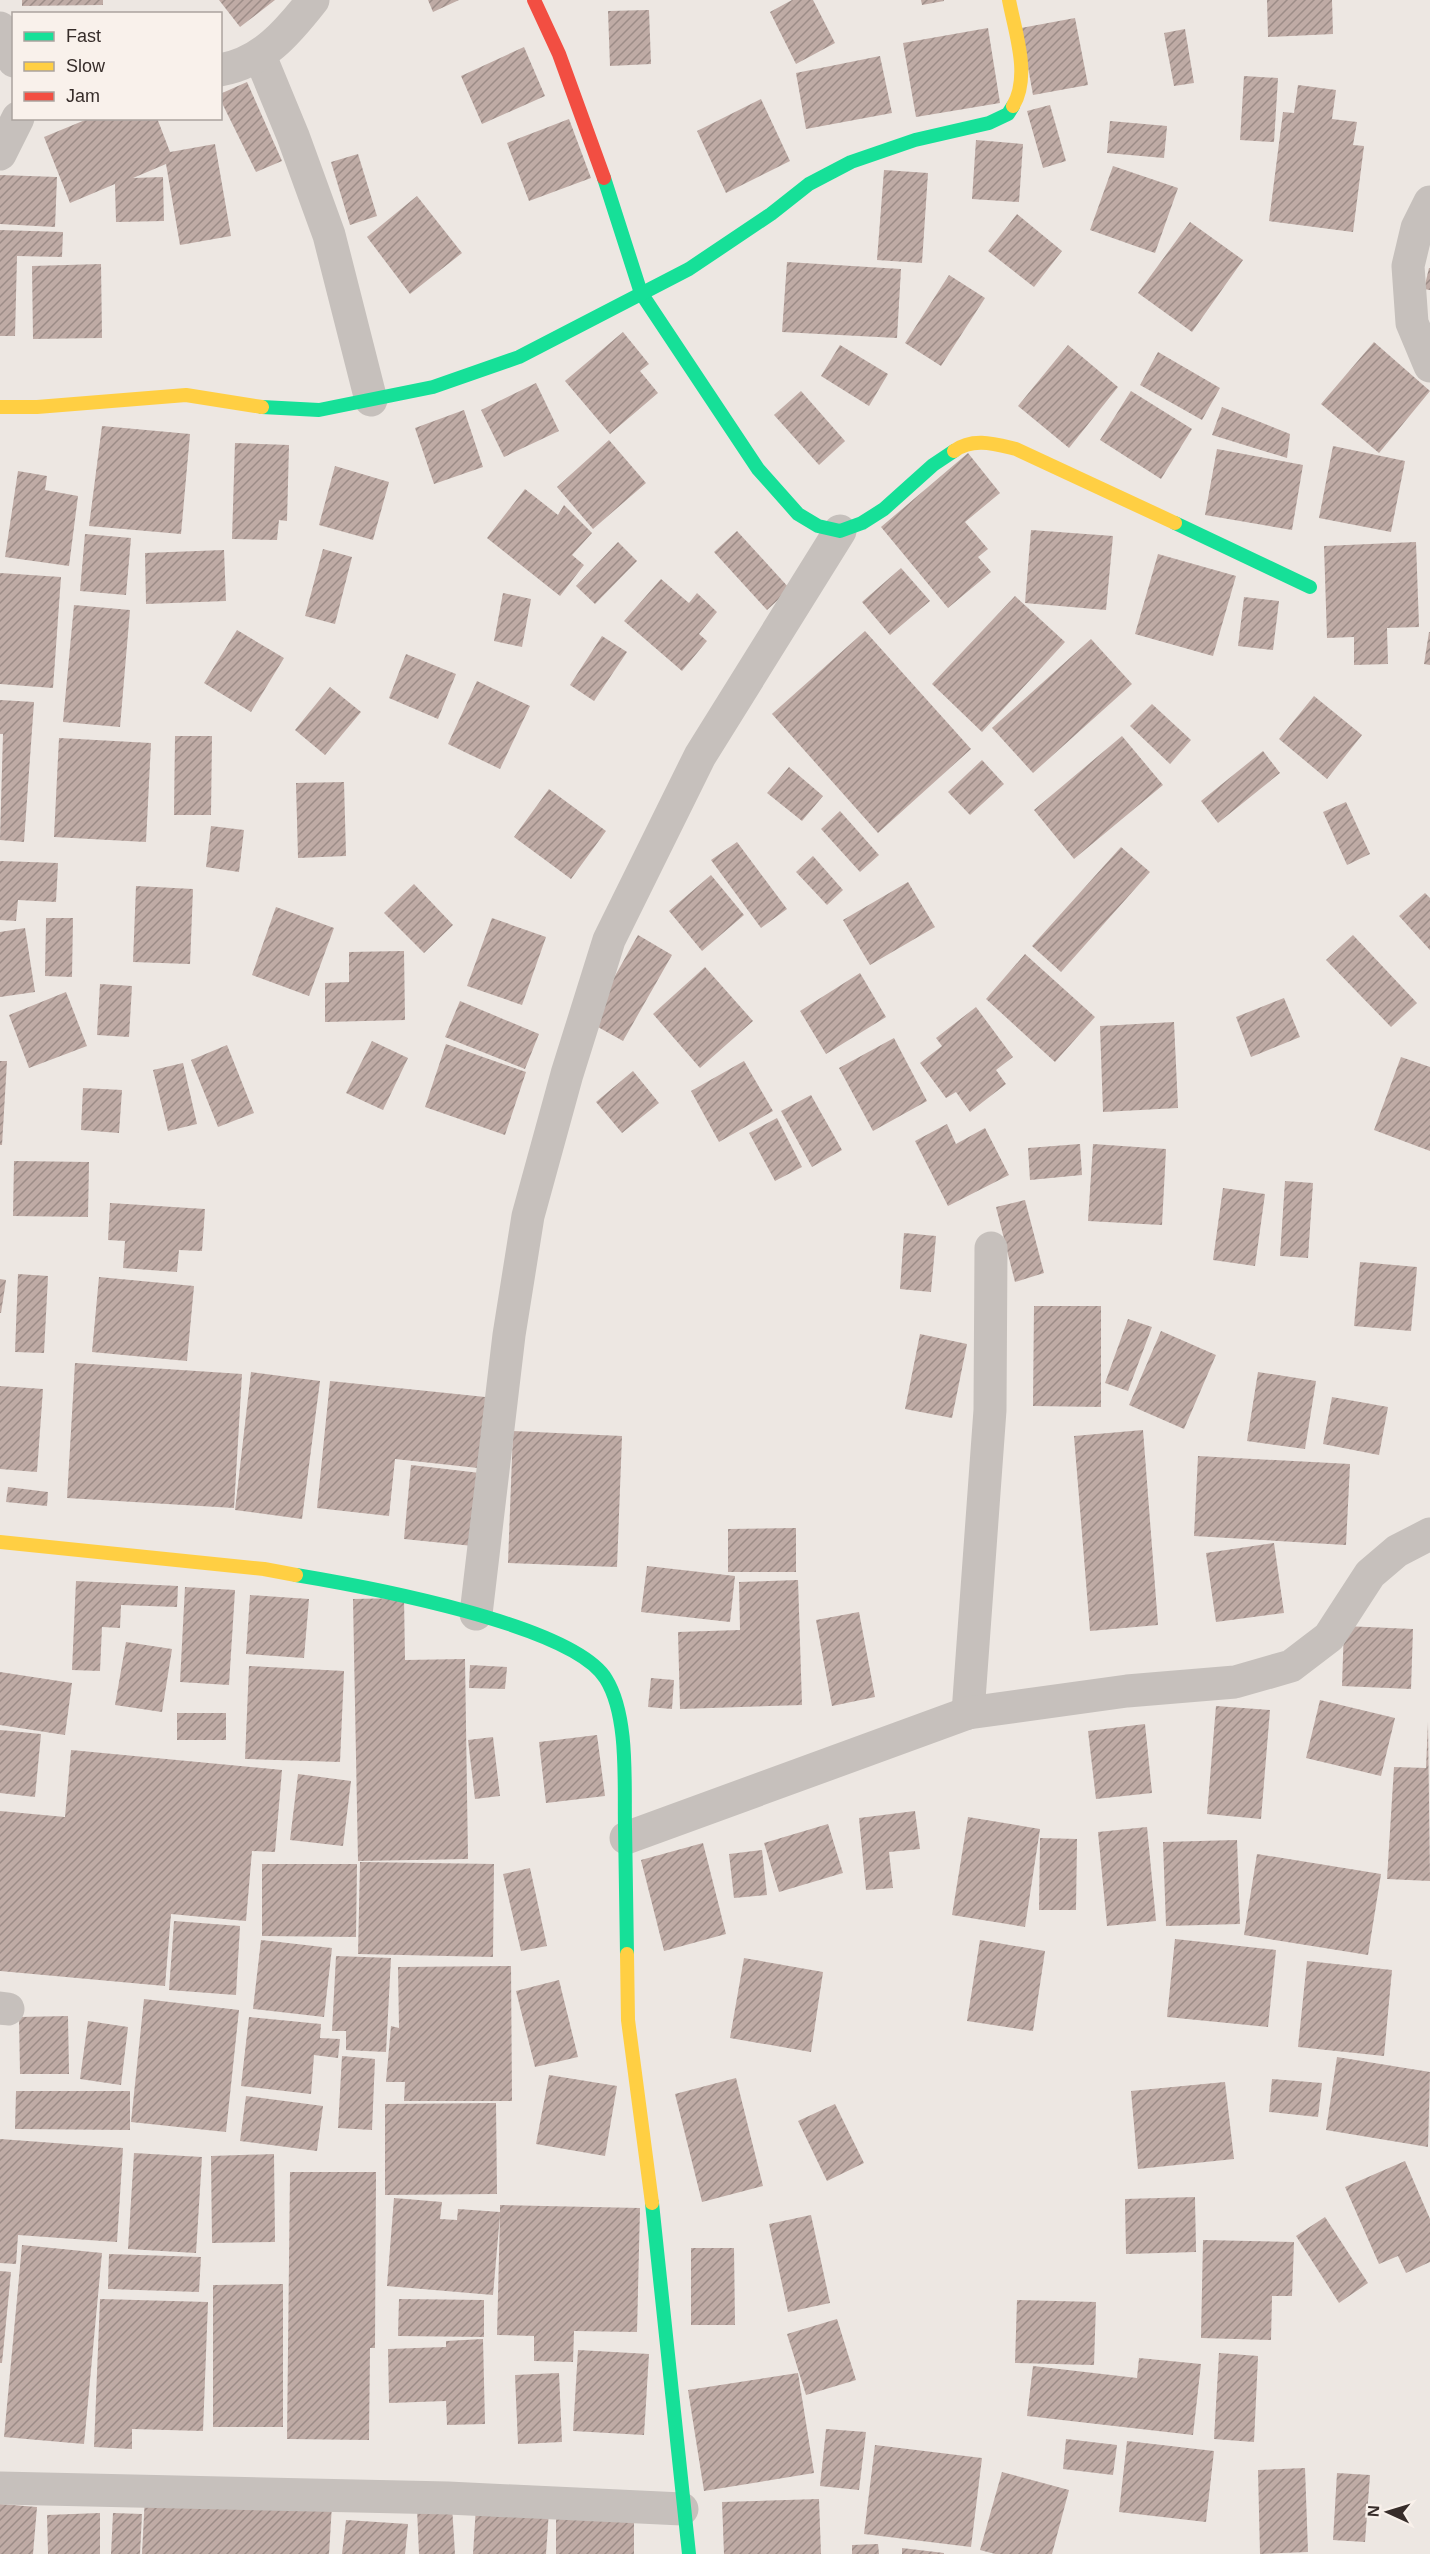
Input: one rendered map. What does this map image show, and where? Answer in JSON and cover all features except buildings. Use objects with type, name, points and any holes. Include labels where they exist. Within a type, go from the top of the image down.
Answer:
[{"type":"street","points":[[222,70],[233,68],[260,56],[282,36],[313,0]]},
{"type":"street","points":[[534,0],[559,54],[593,143],[641,293],[758,470],[798,514],[818,526],[840,531],[862,523],[884,509],[933,465],[962,445],[988,442],[1016,449],[1310,587]]},
{"type":"street","points":[[0,407],[37,407],[186,395],[274,409],[319,410],[433,387],[519,357],[698,263],[809,184],[851,162],[915,140],[989,123],[1008,114],[1018,98],[1021,80],[1020,58],[1009,0]]},
{"type":"street","points":[[0,28],[12,56]]},
{"type":"street","points":[[260,56],[293,136],[328,235],[371,400]]},
{"type":"street","points":[[0,154],[17,120]]},
{"type":"street","points":[[1430,202],[1417,228],[1408,266],[1412,323],[1430,366]]},
{"type":"street","points":[[476,1614],[509,1335],[528,1216],[567,1074],[609,940],[700,756],[840,531]]},
{"type":"street","points":[[968,1713],[990,1410],[991,1248]]},
{"type":"street","points":[[626,1838],[968,1713],[1127,1690],[1235,1682],[1291,1666],[1329,1637],[1370,1574],[1397,1551],[1430,1534]]},
{"type":"street","points":[[0,1542],[264,1569],[378,1589],[476,1614],[548,1638],[584,1656],[606,1678],[618,1707],[624,1770],[628,2020],[661,2271],[688,2554]]},
{"type":"street","points":[[0,2488],[448,2498],[682,2509]]},
{"type":"traffic: fast","points":[[262,407],[319,410],[433,387],[519,357],[689,269],[771,214],[809,184],[851,162],[915,140],[989,123],[1008,114],[1013,106]]},
{"type":"traffic: fast","points":[[604,178],[641,293],[758,469],[798,514],[818,526],[840,531],[862,523],[884,509],[933,465],[954,451]]},
{"type":"traffic: fast","points":[[1175,523],[1310,587]]},
{"type":"traffic: fast","points":[[296,1575],[414,1598],[511,1625],[553,1641],[586,1659],[606,1679],[619,1712],[624,1751],[627,1954]]},
{"type":"traffic: fast","points":[[652,2203],[689,2554]]},
{"type":"traffic: slow","points":[[1009,0],[1018,40],[1021,68],[1021,81],[1013,106]]},
{"type":"traffic: slow","points":[[0,407],[37,407],[186,395],[262,407]]},
{"type":"traffic: slow","points":[[954,451],[976,443],[1016,449],[1175,523]]},
{"type":"traffic: slow","points":[[0,1542],[264,1569],[296,1575]]},
{"type":"traffic: slow","points":[[627,1954],[628,2020],[652,2203]]},
{"type":"traffic: jam","points":[[534,0],[559,54],[604,178]]}]
